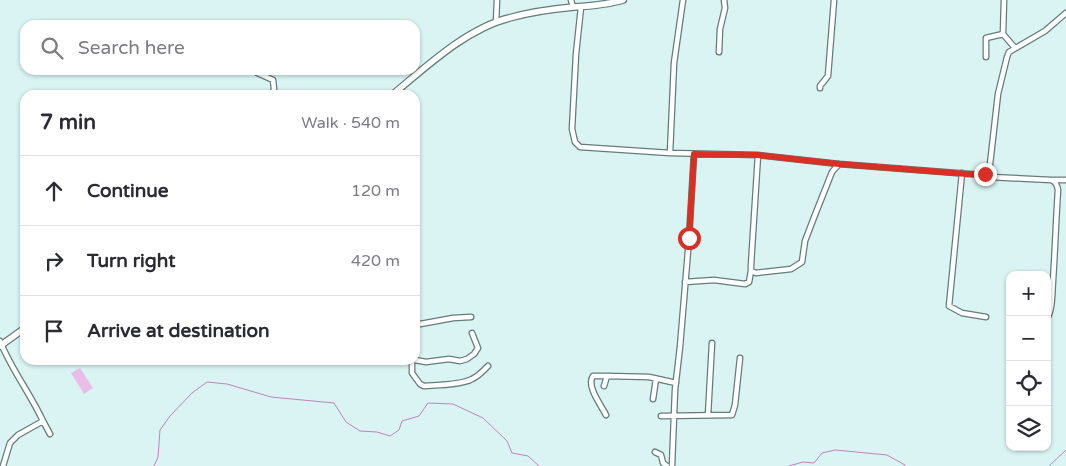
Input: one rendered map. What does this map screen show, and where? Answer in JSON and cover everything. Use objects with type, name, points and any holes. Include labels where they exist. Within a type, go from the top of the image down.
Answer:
[{"type":"main road","points":[[420,72],[478,30],[496,22],[535,13],[605,5],[619,1]]},
{"type":"main road","points":[[398,90],[417,75]]},
{"type":"main road","points":[[1,344],[20,331]]},
{"type":"street","points":[[496,22],[497,0]]},
{"type":"street","points":[[571,0],[573,8]]},
{"type":"street","points":[[670,153],[674,63],[683,0]]},
{"type":"street","points":[[719,52],[724,0]]},
{"type":"street","points":[[820,88],[828,76],[834,0]]},
{"type":"street","points":[[1004,0],[1003,34],[1015,48]]},
{"type":"street","points":[[581,7],[576,54],[572,129],[575,142],[580,147],[670,153],[758,155],[839,164],[985,174],[990,177],[1066,180]]},
{"type":"street","points":[[985,174],[989,173],[998,94],[1009,52],[1045,31],[1066,13]]},
{"type":"street","points":[[986,57],[986,38],[1003,34]]},
{"type":"street","points":[[262,75],[273,80],[274,90]]},
{"type":"street","points":[[672,466],[676,384],[689,238],[694,154]]},
{"type":"street","points":[[685,282],[714,280],[746,284],[749,282],[758,155]]},
{"type":"street","points":[[751,271],[756,273],[791,269],[802,262],[805,241],[832,172],[839,164]]},
{"type":"street","points":[[962,173],[948,306],[962,313],[986,317]]},
{"type":"street","points":[[1049,316],[1051,307],[1058,190],[1054,181],[1051,180]]},
{"type":"street","points":[[420,324],[471,317]]},
{"type":"street","points":[[420,361],[449,359],[460,361],[467,359],[478,348],[472,333]]},
{"type":"street","points":[[708,415],[712,343]]},
{"type":"street","points":[[1,344],[50,434]]},
{"type":"street","points":[[661,416],[732,415],[735,405],[740,358]]},
{"type":"street","points":[[413,365],[412,373],[420,384],[424,386],[472,380],[488,366]]},
{"type":"street","points":[[606,415],[592,388],[591,378],[594,376],[648,377],[676,384]]},
{"type":"street","points":[[604,386],[607,376]]},
{"type":"street","points":[[653,399],[656,379]]},
{"type":"street","points":[[3,466],[10,443],[18,435],[43,421]]},
{"type":"street","points":[[655,452],[661,455],[663,463],[667,466]]},
{"type":"shaded area","points":[[80,368],[93,388],[84,394],[71,373]]},
{"type":"waterway","points":[[154,466],[158,457],[160,430],[170,416],[192,393],[207,382],[227,384],[271,397],[334,403],[346,422],[360,431],[377,432],[390,436],[399,430],[402,421],[419,416],[428,403],[453,404],[483,418],[507,441],[512,453],[528,456],[539,466]]},
{"type":"waterway","points":[[789,466],[803,462],[814,463],[822,453],[835,450],[887,455],[905,466]]},
{"type":"waterway","points":[[1049,466],[1066,450]]},
{"type":"route","points":[[689,238],[694,154],[758,155],[839,164],[985,174]]}]
